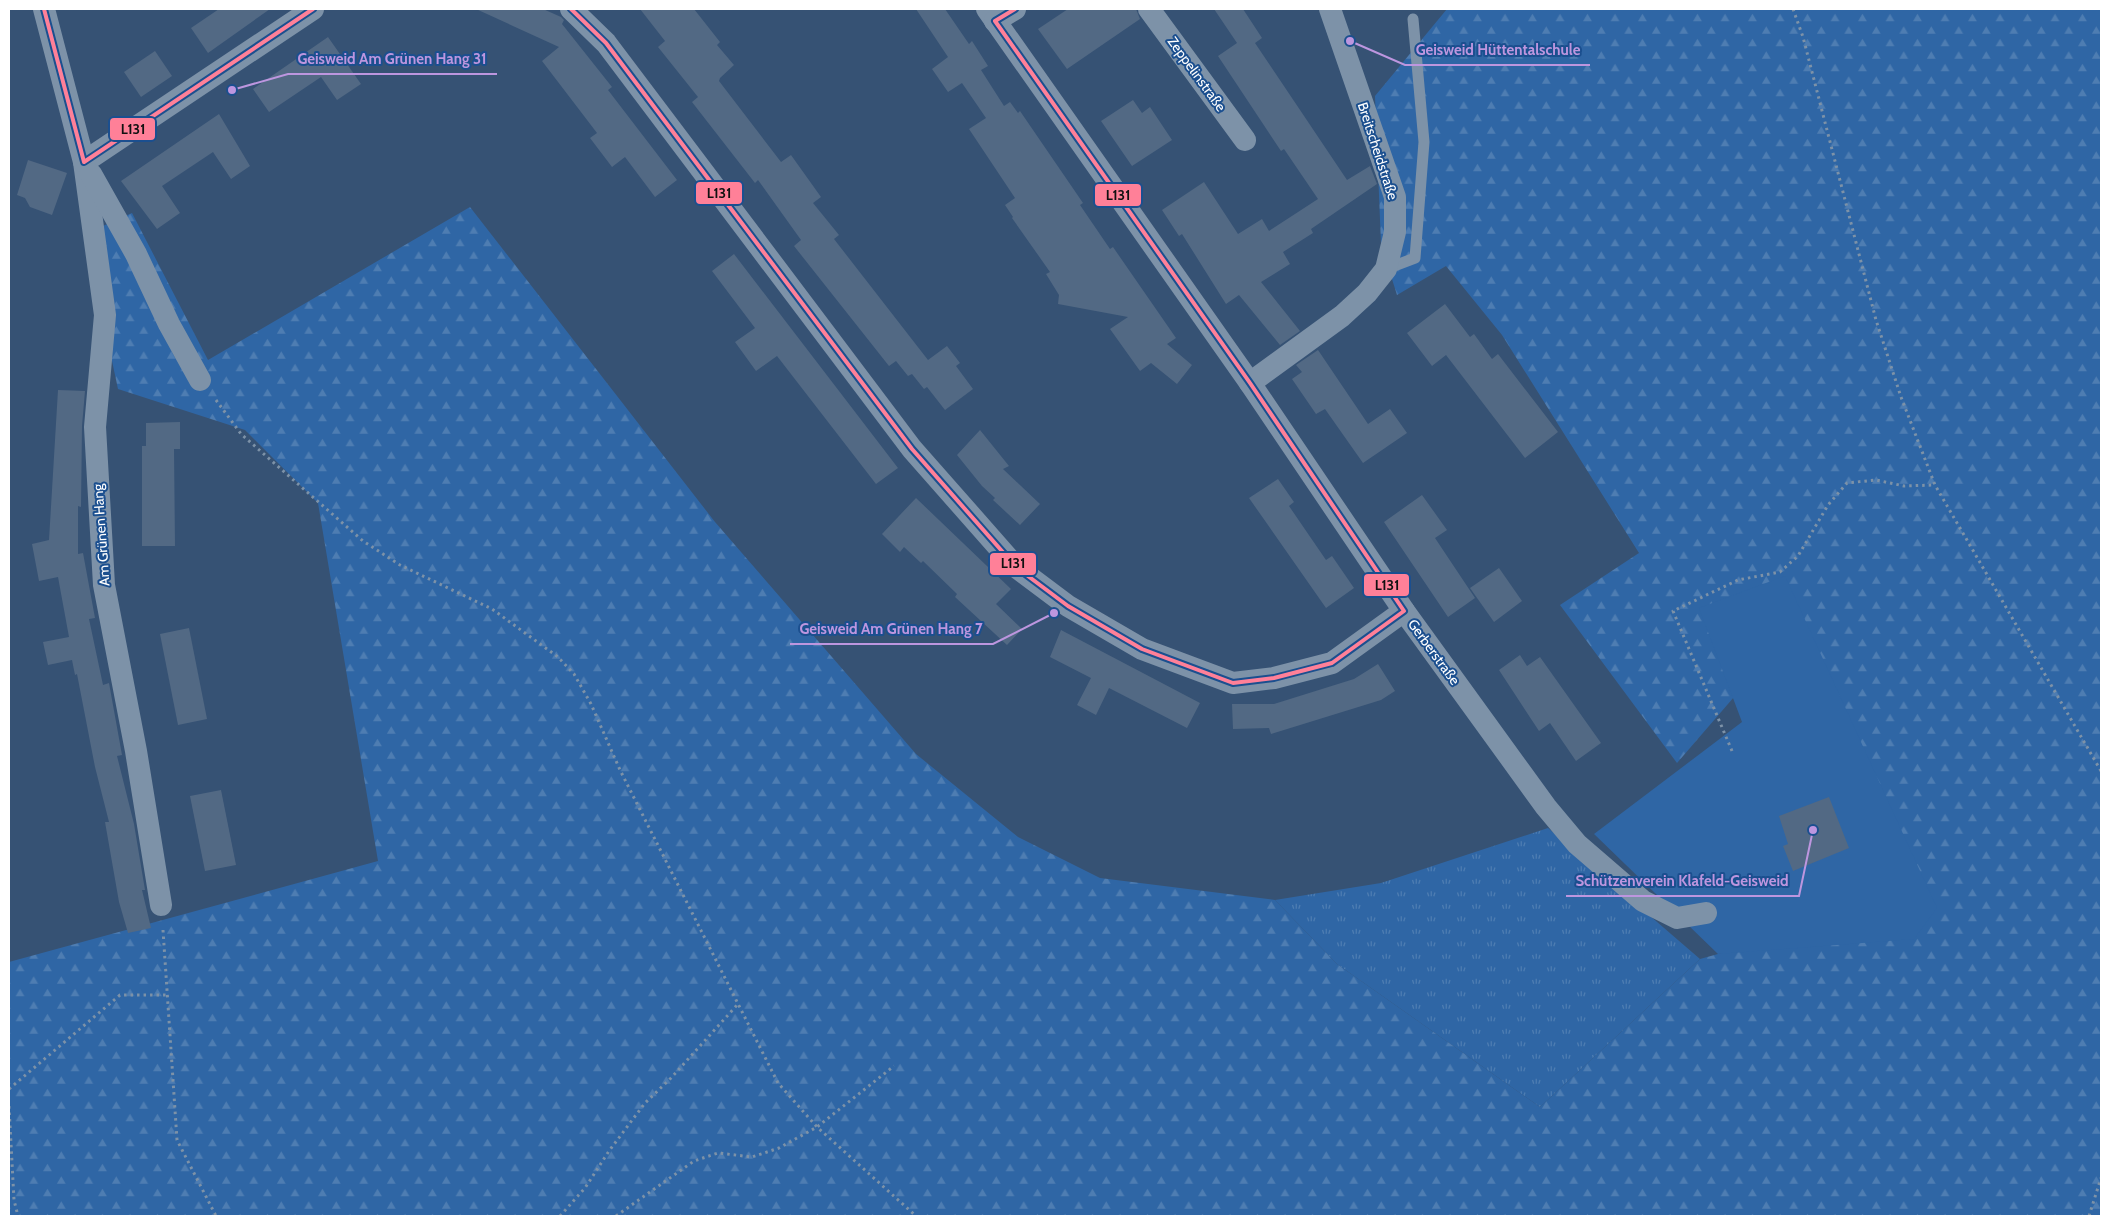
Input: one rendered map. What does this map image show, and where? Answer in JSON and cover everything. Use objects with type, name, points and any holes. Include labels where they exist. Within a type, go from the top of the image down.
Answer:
[{"type":"street","points":[[44,9],[84,162],[136,254],[169,324],[200,380]]},
{"type":"street","points":[[84,162],[314,9]]},
{"type":"street","points":[[571,9],[606,43],[912,450],[1016,567],[1068,606],[1142,649],[1233,683],[1274,678],[1332,663],[1404,611]]},
{"type":"street","points":[[991,15],[1015,9]]},
{"type":"street","name":"Zeppelinstraße","points":[[1150,9],[1245,140]]},
{"type":"street","name":"Breitscheidstraße","points":[[1250,383],[1342,316],[1367,293],[1386,269],[1396,232],[1395,197],[1330,9]]},
{"type":"street","name":"Gerberstraße","points":[[991,15],[1250,383],[1404,611],[1546,807],[1577,844],[1644,901],[1677,918],[1706,912]]},
{"type":"street","name":"Am Grünen Hang","points":[[84,162],[105,315],[95,427],[104,585],[136,751],[161,905]]},
{"type":"lane","points":[[1386,269],[1415,258],[1424,142],[1413,19]]},
{"type":"path","points":[[1793,9],[1803,36],[1876,320],[1901,397],[1934,485],[2101,771]]},
{"type":"path","points":[[200,380],[241,434],[363,541],[400,566],[492,609],[558,657],[574,674],[592,704],[620,770],[778,1083],[817,1127],[916,1216]]},
{"type":"path","points":[[1732,751],[1673,611],[1738,580],[1780,572],[1798,556],[1828,505],[1847,483],[1876,480],[1904,486],[1934,485]]},
{"type":"path","points":[[161,905],[176,1140],[216,1216]]},
{"type":"path","points":[[9,1089],[120,995],[167,995]]},
{"type":"path","points":[[560,1216],[585,1188],[609,1151],[645,1103],[671,1078],[738,1004]]},
{"type":"path","points":[[616,1216],[694,1161],[718,1153],[752,1157],[772,1151],[817,1127],[894,1066]]},
{"type":"path","points":[[9,1106],[14,1200],[18,1216]]},
{"type":"path","points":[[2089,1216],[2101,1178]]},
{"type":"green space","points":[[1447,9],[2101,9],[2101,1216],[9,1216],[9,962],[378,861],[318,503],[245,430],[118,389],[85,234],[132,213],[208,360],[470,207],[715,522],[916,754],[1018,837],[1100,878],[1275,900],[1337,964],[1540,1107],[1700,959],[1895,905],[1785,638],[1677,763],[1560,605],[1639,553],[1502,335],[1446,266],[1397,295],[1381,244],[1375,96]]},
{"type":"green space","points":[[1785,576],[1937,908],[1914,939],[1718,954],[1594,834],[1742,722],[1699,608]]},
{"type":"green space","points":[[1548,828],[1700,959],[1540,1107],[1337,964],[1275,900],[1381,883]]},
{"type":"building","points":[[219,9],[270,9],[208,53],[191,28]]},
{"type":"building","points":[[476,9],[543,9],[561,17],[564,20],[562,24],[612,87],[608,90],[677,180],[655,197],[625,157],[612,167],[590,138],[597,133],[542,61],[559,47]]},
{"type":"building","points":[[640,9],[694,9],[720,42],[717,45],[734,65],[719,81],[781,162],[791,155],[821,197],[813,203],[839,235],[834,239],[928,360],[947,346],[960,363],[956,366],[973,389],[945,410],[927,387],[924,389],[912,374],[908,376],[896,361],[889,366],[794,246],[801,240],[758,180],[755,183],[692,102],[698,97],[658,47],[665,41]]},
{"type":"building","points":[[916,9],[945,9],[969,44],[972,41],[988,66],[981,70],[1004,106],[1010,102],[1018,113],[1020,111],[1083,203],[1080,205],[1110,249],[1113,247],[1176,338],[1167,344],[1192,365],[1177,384],[1151,363],[1140,371],[1110,329],[1128,317],[1058,304],[1059,295],[1046,274],[1050,272],[1005,205],[1015,198],[969,129],[986,118],[962,83],[948,92],[932,69],[948,57]]},
{"type":"building","points":[[1068,9],[1136,9],[1140,19],[1067,69],[1038,29]]},
{"type":"building","points":[[1214,9],[1243,9],[1262,38],[1255,43],[1347,180],[1370,166],[1377,184],[1311,229],[1313,233],[1283,252],[1290,264],[1261,282],[1300,331],[1280,345],[1239,295],[1226,304],[1182,234],[1179,236],[1162,210],[1204,182],[1238,234],[1262,219],[1269,231],[1318,199],[1284,149],[1281,151],[1218,56],[1237,43]]},
{"type":"building","points":[[328,37],[361,84],[337,100],[321,77],[269,112],[253,89]]},
{"type":"building","points":[[155,51],[172,76],[141,97],[124,72]]},
{"type":"building","points":[[1133,100],[1142,113],[1150,107],[1172,140],[1132,166],[1101,121]]},
{"type":"building","points":[[219,114],[250,166],[231,179],[213,152],[162,186],[180,213],[157,229],[121,181]]},
{"type":"building","points":[[28,160],[67,173],[52,215],[30,207],[25,198],[17,195]]},
{"type":"building","points":[[734,254],[898,468],[876,484],[777,356],[756,371],[735,342],[755,328],[712,271]]},
{"type":"building","points":[[1445,304],[1470,337],[1474,334],[1492,359],[1498,354],[1558,432],[1525,458],[1446,355],[1432,366],[1407,333]]},
{"type":"building","points":[[1318,350],[1368,424],[1390,409],[1407,433],[1363,463],[1325,409],[1316,414],[1292,379],[1302,372],[1296,365]]},
{"type":"building","points":[[58,390],[85,391],[82,426],[81,507],[78,506],[78,554],[83,553],[95,618],[89,619],[103,685],[109,683],[122,755],[117,756],[134,824],[145,890],[142,890],[151,928],[128,933],[119,902],[105,822],[109,822],[95,767],[77,674],[75,675],[72,660],[48,665],[43,642],[69,637],[58,577],[39,581],[32,544],[49,540]]},
{"type":"building","points":[[180,422],[180,449],[174,449],[175,546],[142,546],[142,446],[146,446],[146,423]]},
{"type":"building","points":[[980,430],[1009,466],[1003,469],[1040,504],[1020,525],[993,500],[995,498],[982,486],[957,455]]},
{"type":"building","points":[[1278,479],[1294,502],[1289,506],[1326,560],[1332,556],[1354,588],[1326,608],[1249,498]]},
{"type":"building","points":[[1422,495],[1447,530],[1435,538],[1475,598],[1448,617],[1384,522]]},
{"type":"building","points":[[916,498],[1011,589],[996,604],[1022,629],[1007,645],[955,597],[957,594],[923,561],[921,563],[904,547],[900,552],[882,534]]},
{"type":"building","points":[[1499,568],[1522,601],[1494,622],[1470,588]]},
{"type":"building","points":[[189,628],[207,719],[178,725],[160,634]]},
{"type":"building","points":[[1061,630],[1200,703],[1187,728],[1109,688],[1096,715],[1077,705],[1091,678],[1050,657]]},
{"type":"building","points":[[1520,655],[1527,666],[1540,657],[1601,743],[1576,761],[1550,723],[1539,731],[1499,670]]},
{"type":"building","points":[[1378,664],[1395,691],[1381,700],[1271,734],[1269,728],[1233,729],[1232,704],[1274,704],[1354,679]]},
{"type":"building","points":[[221,790],[236,865],[205,871],[190,796]]},
{"type":"building","points":[[1829,797],[1849,848],[1793,871],[1783,846],[1788,844],[1779,816]]},
{"type":"transit line","name":"L131","points":[[44,9],[84,162],[313,9]]},
{"type":"transit line","name":"L131","points":[[571,9],[606,43],[912,449],[1016,567],[1068,606],[1142,649],[1233,683],[1274,678],[1332,663],[1404,611],[1250,383],[995,21],[1015,9]]},
{"type":"place","name":"Geisweid Hüttentalschule","points":[[1350,41]]},
{"type":"place","name":"Geisweid Am Grünen Hang 31","points":[[232,90]]},
{"type":"place","name":"Geisweid Am Grünen Hang 7","points":[[1054,613]]},
{"type":"place","name":"Schützenverein Klafeld-Geisweid","points":[[1813,830]]}]
